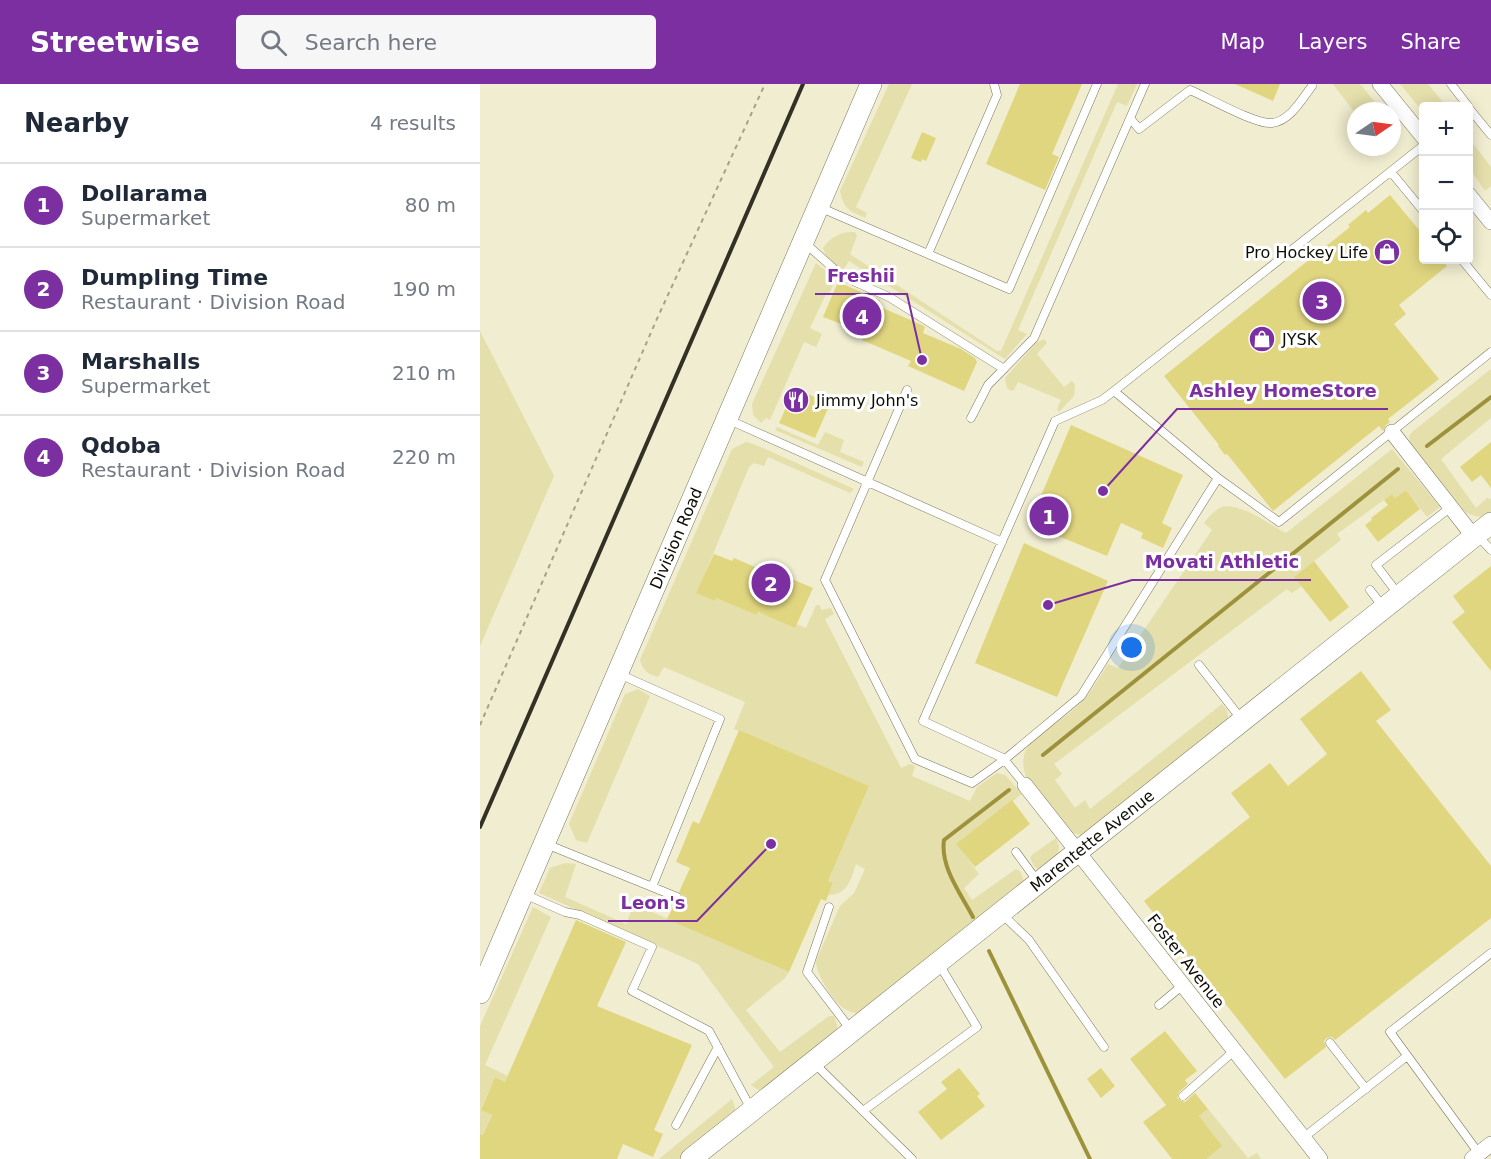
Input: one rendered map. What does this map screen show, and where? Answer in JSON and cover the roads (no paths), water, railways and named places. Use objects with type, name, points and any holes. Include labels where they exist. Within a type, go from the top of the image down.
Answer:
[{"type":"main road","name":"Division Road","points":[[480,993],[871,84]]},
{"type":"main road","name":"Marentette Avenue","points":[[691,1159],[1480,532]]},
{"type":"street","points":[[1380,84],[1419,132]]},
{"type":"street","points":[[1473,200],[1491,222]]},
{"type":"street","points":[[1392,432],[1451,507],[1480,532]]},
{"type":"street","name":"Foster Avenue","points":[[1025,785],[1320,1159]]},
{"type":"lane","points":[[928,254],[997,95],[994,84]]},
{"type":"lane","points":[[819,207],[1009,289],[1097,84]]},
{"type":"lane","points":[[971,418],[988,385],[1034,338],[1145,84]]},
{"type":"lane","points":[[1450,84],[1464,102]]},
{"type":"lane","points":[[1130,118],[1139,129],[1190,90],[1256,120],[1273,123],[1291,113],[1312,86]]},
{"type":"lane","points":[[1473,113],[1491,135]]},
{"type":"lane","points":[[1025,785],[1004,760],[923,721],[1055,421],[1102,400],[1419,150]]},
{"type":"lane","points":[[1390,172],[1422,210]]},
{"type":"lane","points":[[803,242],[842,276],[889,297],[1004,369]]},
{"type":"lane","points":[[1465,264],[1491,295]]},
{"type":"lane","points":[[1114,391],[1218,478],[1279,522],[1491,352]]},
{"type":"lane","points":[[907,390],[825,580],[915,759],[972,783],[1004,760],[1082,696],[1218,478]]},
{"type":"lane","points":[[727,419],[1002,542]]},
{"type":"lane","points":[[1392,602],[1376,565],[1451,507]]},
{"type":"lane","points":[[1480,532],[1491,550]]},
{"type":"lane","points":[[1370,590],[1392,602]]},
{"type":"lane","points":[[1199,665],[1243,721]]},
{"type":"lane","points":[[618,673],[720,719],[652,887]]},
{"type":"lane","points":[[544,843],[677,897]]},
{"type":"lane","points":[[1016,852],[1039,883]]},
{"type":"lane","points":[[523,894],[565,912],[580,915],[652,947],[632,992],[709,1031],[751,1111]]},
{"type":"lane","points":[[830,907],[807,972],[852,1031]]},
{"type":"lane","points":[[1001,913],[1029,940],[1104,1047]]},
{"type":"lane","points":[[1481,1154],[1390,1032],[1491,953]]},
{"type":"lane","points":[[863,1111],[977,1026],[938,963]]},
{"type":"lane","points":[[1159,1005],[1183,985]]},
{"type":"lane","points":[[1330,1043],[1366,1089]]},
{"type":"lane","points":[[676,1125],[718,1047]]},
{"type":"lane","points":[[1183,1096],[1234,1051]]},
{"type":"lane","points":[[1303,1138],[1407,1056]]},
{"type":"lane","points":[[813,1062],[912,1159]]},
{"type":"waterway","points":[[1427,446],[1491,397]]},
{"type":"waterway","points":[[1043,755],[1398,469]]},
{"type":"waterway","points":[[973,917],[948,870],[944,840],[1009,790]]},
{"type":"waterway","points":[[989,951],[1090,1159]]},
{"type":"railway","points":[[480,827],[803,84]]},
{"type":"place","name":"Pro Hockey Life","points":[[1387,252]]},
{"type":"place","name":"Marshalls","points":[[1322,301]]},
{"type":"place","name":"Qdoba","points":[[862,316]]},
{"type":"place","name":"JYSK","points":[[1262,339]]},
{"type":"place","name":"Freshii","points":[[922,360]]},
{"type":"place","name":"Jimmy John's","points":[[796,400]]},
{"type":"place","name":"Ashley HomeStore","points":[[1103,491]]},
{"type":"place","name":"Dollarama","points":[[1049,516]]},
{"type":"place","name":"Dumpling Time","points":[[771,583]]},
{"type":"place","name":"Movati Athletic","points":[[1048,605]]},
{"type":"place","name":"Leon's","points":[[771,844]]}]
